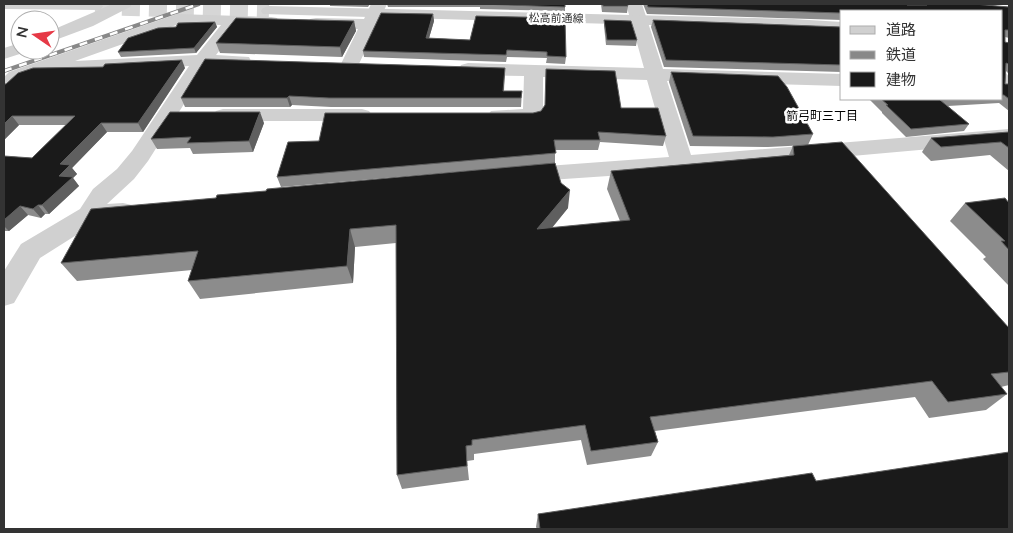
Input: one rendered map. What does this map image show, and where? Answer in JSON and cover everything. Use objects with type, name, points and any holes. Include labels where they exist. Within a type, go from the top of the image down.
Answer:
[{"type":"street","points":[[4,4],[95,6]]},
{"type":"street","points":[[60,33],[124,4]]},
{"type":"street","name":"松高前通線","points":[[269,11],[374,14],[636,12],[840,27]]},
{"type":"street","points":[[636,12],[682,164]]},
{"type":"street","points":[[4,87],[16,76],[177,19],[233,21],[374,14],[349,66]]},
{"type":"street","points":[[90,214],[92,206],[99,198],[188,115],[203,60],[233,21]]},
{"type":"street","points":[[37,69],[203,60],[261,62]]},
{"type":"street","points":[[329,65],[368,66]]},
{"type":"street","points":[[446,69],[840,80]]},
{"type":"street","points":[[476,115],[534,115],[534,71]]},
{"type":"street","points":[[188,115],[381,115]]},
{"type":"street","points":[[495,178],[1009,136]]},
{"type":"street","points":[[4,256],[30,251],[90,214],[148,208]]},
{"type":"street","points":[[4,295],[30,251]]},
{"type":"building","points":[[479,4],[565,4],[565,7]]},
{"type":"building","points":[[603,4],[627,4],[628,6],[603,6]]},
{"type":"building","points":[[647,4],[974,4],[1009,7],[1009,30],[1005,30],[1005,42],[1009,43],[1009,64],[1006,63],[1005,84],[1009,84],[1009,99],[1003,95],[1003,10],[840,10],[840,13],[648,7]]},
{"type":"building","points":[[381,13],[433,14],[426,38],[470,40],[476,16],[565,18],[566,57],[547,56],[547,52],[507,50],[506,55],[363,51]]},
{"type":"building","points":[[236,18],[354,21],[340,47],[216,43]]},
{"type":"building","points":[[604,20],[631,21],[637,40],[607,40]]},
{"type":"building","points":[[653,20],[840,27],[840,65],[666,60]]},
{"type":"building","points":[[215,22],[194,48],[118,52],[128,38],[158,28],[176,27],[178,23]]},
{"type":"building","points":[[205,59],[505,68],[503,91],[522,91],[521,98],[329,98],[289,96],[287,98],[181,98]]},
{"type":"building","points":[[182,60],[138,123],[101,123],[60,164],[70,165],[59,176],[73,177],[42,205],[38,205],[33,209],[20,206],[4,220],[4,156],[32,158],[75,116],[12,116],[4,124],[4,84],[18,73],[33,68],[103,67],[105,64]]},
{"type":"building","points":[[546,69],[615,71],[621,108],[658,108],[666,136],[598,132],[600,140],[554,140],[556,153],[277,177],[288,142],[319,141],[325,113],[533,113],[541,111],[545,105]]},
{"type":"building","points":[[671,72],[778,76],[787,87],[813,134],[773,137],[693,136]]},
{"type":"building","points":[[882,100],[940,100],[969,124],[911,129],[886,105],[888,105]]},
{"type":"building","points":[[170,112],[260,112],[249,141],[187,143],[191,137],[151,139]]},
{"type":"building","points":[[1009,132],[1009,148],[1001,142],[941,147],[931,138]]},
{"type":"building","points":[[842,142],[1009,328],[1009,372],[991,374],[1007,394],[948,402],[932,381],[650,417],[658,442],[591,451],[585,425],[472,440],[472,445],[466,446],[467,466],[397,475],[396,225],[350,229],[347,266],[188,281],[198,251],[61,263],[91,209],[216,198],[217,195],[266,191],[267,189],[555,163],[561,183],[570,190],[537,229],[630,220],[611,171],[794,155],[793,146]]},
{"type":"building","points":[[1005,198],[1009,203],[1009,250],[1001,241],[1005,241],[965,203]]},
{"type":"building","points":[[1009,452],[1009,529],[540,529],[538,514],[812,473],[816,481]]},
{"type":"tunnel","points":[[95,6],[269,11]]},
{"type":"railway","points":[[4,71],[199,4]]},
{"type":"district","name":"箭弓町三丁目","points":[[822,116]]}]
